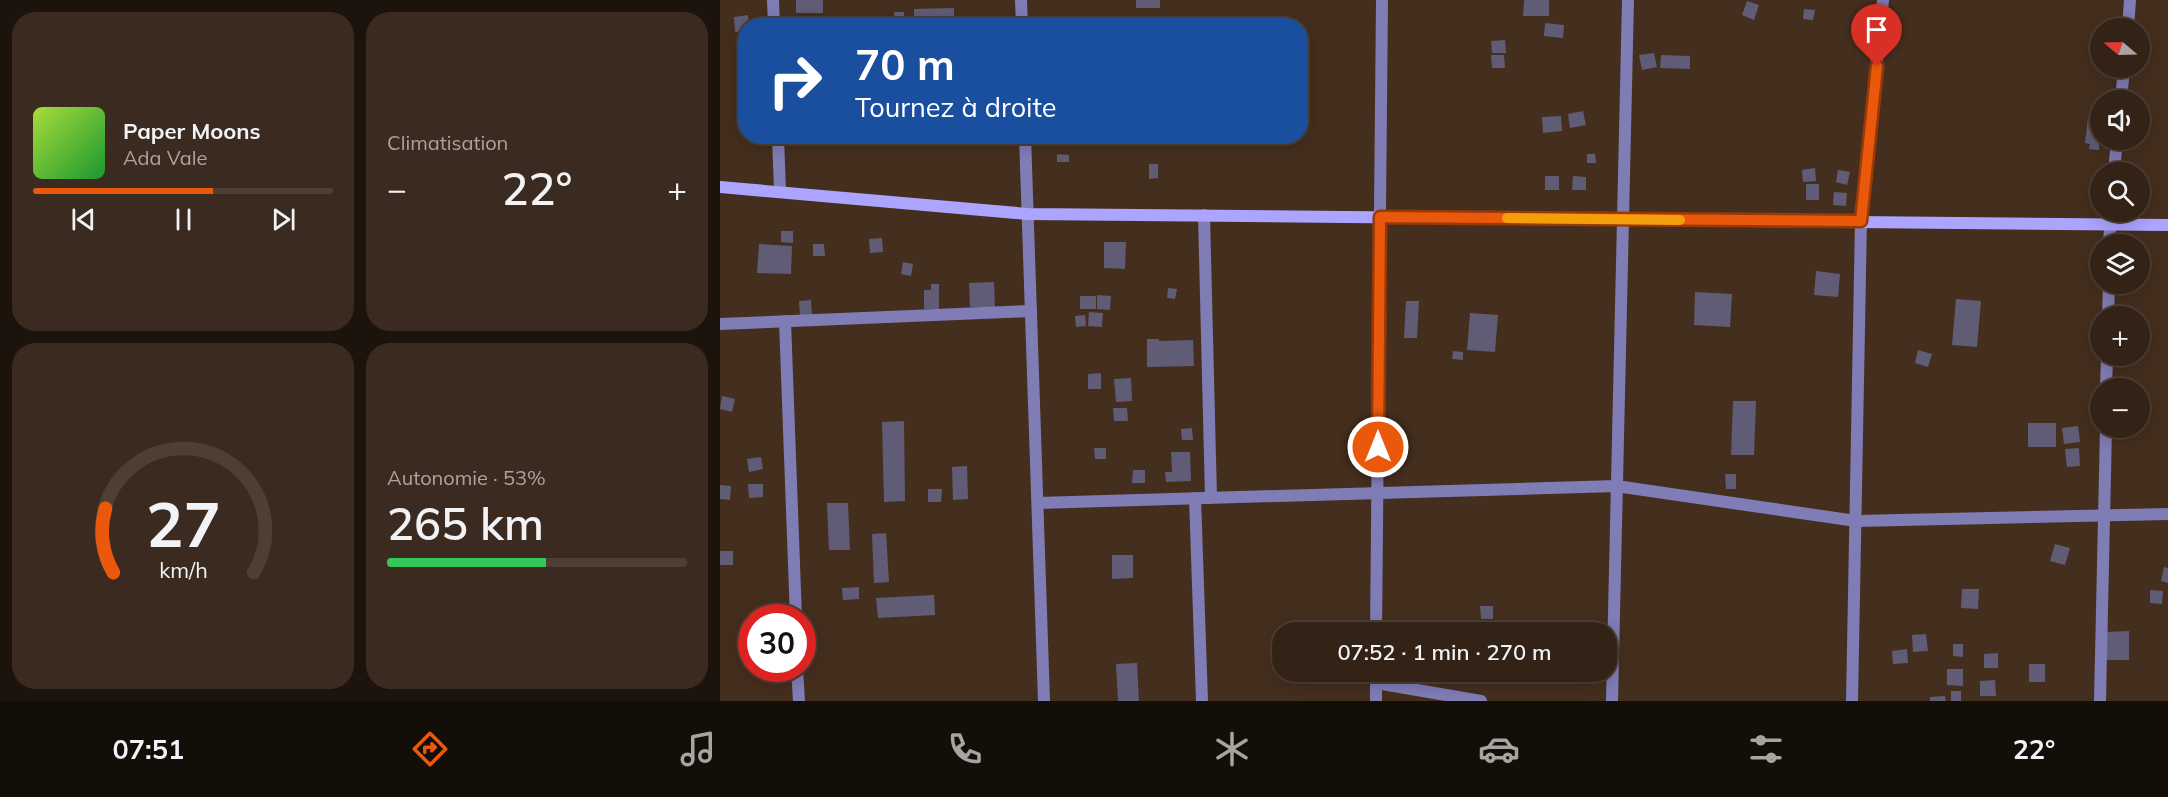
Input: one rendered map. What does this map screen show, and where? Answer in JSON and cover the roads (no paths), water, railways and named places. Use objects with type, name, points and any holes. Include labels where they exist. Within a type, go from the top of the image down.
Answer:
[{"type":"street","points":[[774,0],[774,18]]},
{"type":"street","points":[[1021,0],[1022,18]]},
{"type":"street","points":[[1376,622],[1382,0]]},
{"type":"street","points":[[1612,701],[1628,0]]},
{"type":"street","points":[[1852,701],[1861,221],[1883,0]]},
{"type":"street","points":[[2129,18],[2130,0]]},
{"type":"street","points":[[778,144],[780,192]]},
{"type":"street","points":[[1025,144],[1044,701]]},
{"type":"street","points":[[720,187],[1028,214],[1861,221],[2090,218]]},
{"type":"street","points":[[1204,215],[1211,498]]},
{"type":"street","points":[[2143,222],[2168,225]]},
{"type":"street","points":[[720,324],[1031,312]]},
{"type":"street","points":[[785,321],[795,604]]},
{"type":"street","points":[[2100,701],[2106,438]]},
{"type":"street","points":[[1038,503],[1616,486],[1856,521],[2168,514]]},
{"type":"street","points":[[1195,498],[1202,701]]},
{"type":"street","points":[[797,682],[798,701]]},
{"type":"street","points":[[1376,682],[1376,701]]},
{"type":"street","points":[[1398,682],[1481,701]]}]
